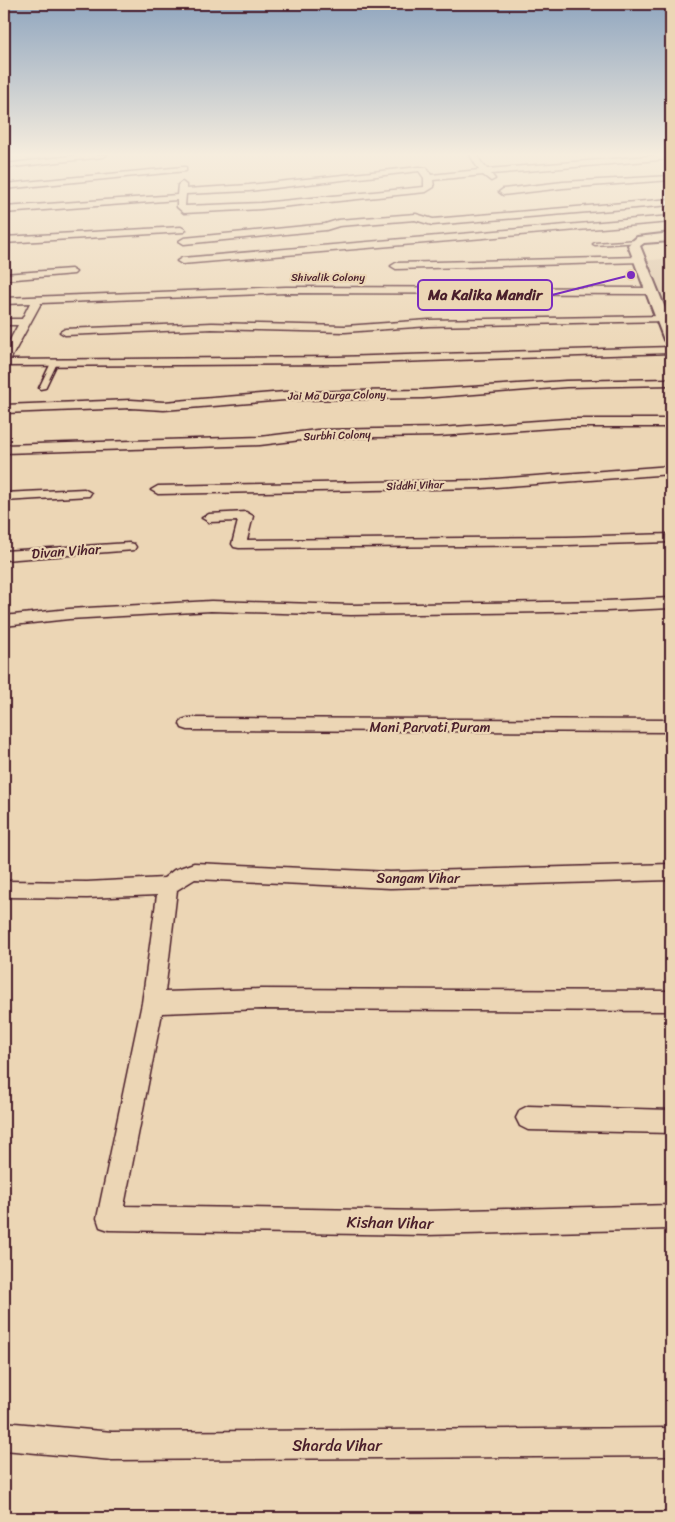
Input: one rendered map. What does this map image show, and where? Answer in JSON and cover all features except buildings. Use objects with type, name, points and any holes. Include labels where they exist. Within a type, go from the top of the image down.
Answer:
[{"type":"street","points":[[184,241],[329,226]]},
{"type":"street","points":[[182,261],[596,226]]},
{"type":"street","points":[[4,240],[181,230]]},
{"type":"street","points":[[671,237],[638,241],[634,246],[652,291],[665,315],[671,340]]},
{"type":"street","points":[[396,266],[639,260]]},
{"type":"street","points":[[4,277],[71,272]]},
{"type":"street","points":[[599,277],[603,290]]},
{"type":"street","name":"Shivalik Colony","points":[[4,301],[286,290],[652,291]]},
{"type":"street","points":[[36,300],[4,362],[134,364],[671,350]]},
{"type":"street","points":[[65,332],[212,326],[345,329],[429,323],[665,315]]},
{"type":"street","points":[[4,322],[25,322]]},
{"type":"street","name":"Jai Ma Durga Colony","points":[[4,409],[131,404],[164,406],[285,396],[422,394],[566,384],[671,382]]},
{"type":"street","name":"Surbhi Colony","points":[[4,449],[260,441],[316,434],[445,432],[566,423],[671,423]]},
{"type":"street","name":"Siddhi Vihar","points":[[158,490],[482,484],[671,470]]},
{"type":"street","points":[[4,497],[84,493]]},
{"type":"street","points":[[209,518],[246,516],[239,544],[567,541],[671,538]]},
{"type":"street","name":"Divan Vihar","points":[[4,556],[129,547]]},
{"type":"street","points":[[4,622],[69,614],[212,606],[351,610],[606,606],[671,603]]},
{"type":"street","name":"Mani Parvati Puram","points":[[188,724],[671,726]]},
{"type":"street","name":"Sangam Vihar","points":[[168,886],[181,876],[194,871],[390,880],[671,872]]},
{"type":"street","points":[[4,890],[87,890],[168,886],[153,1003],[261,998],[410,1001],[671,1001]]},
{"type":"street","name":"Kishan Vihar","points":[[153,1003],[109,1218],[426,1223],[671,1217]]},
{"type":"street","points":[[528,1118],[671,1122]]},
{"type":"street","name":"Sharda Vihar","points":[[4,1436],[112,1446],[671,1442]]},
{"type":"lane","points":[[595,244],[638,241]]},
{"type":"lane","points":[[42,388],[54,363]]},
{"type":"shaded area","points":[[671,258],[671,312],[667,312],[656,286],[658,285],[657,282],[654,281],[644,261]]},
{"type":"place","name":"Ma Kalika Mandir","points":[[631,275]]}]
